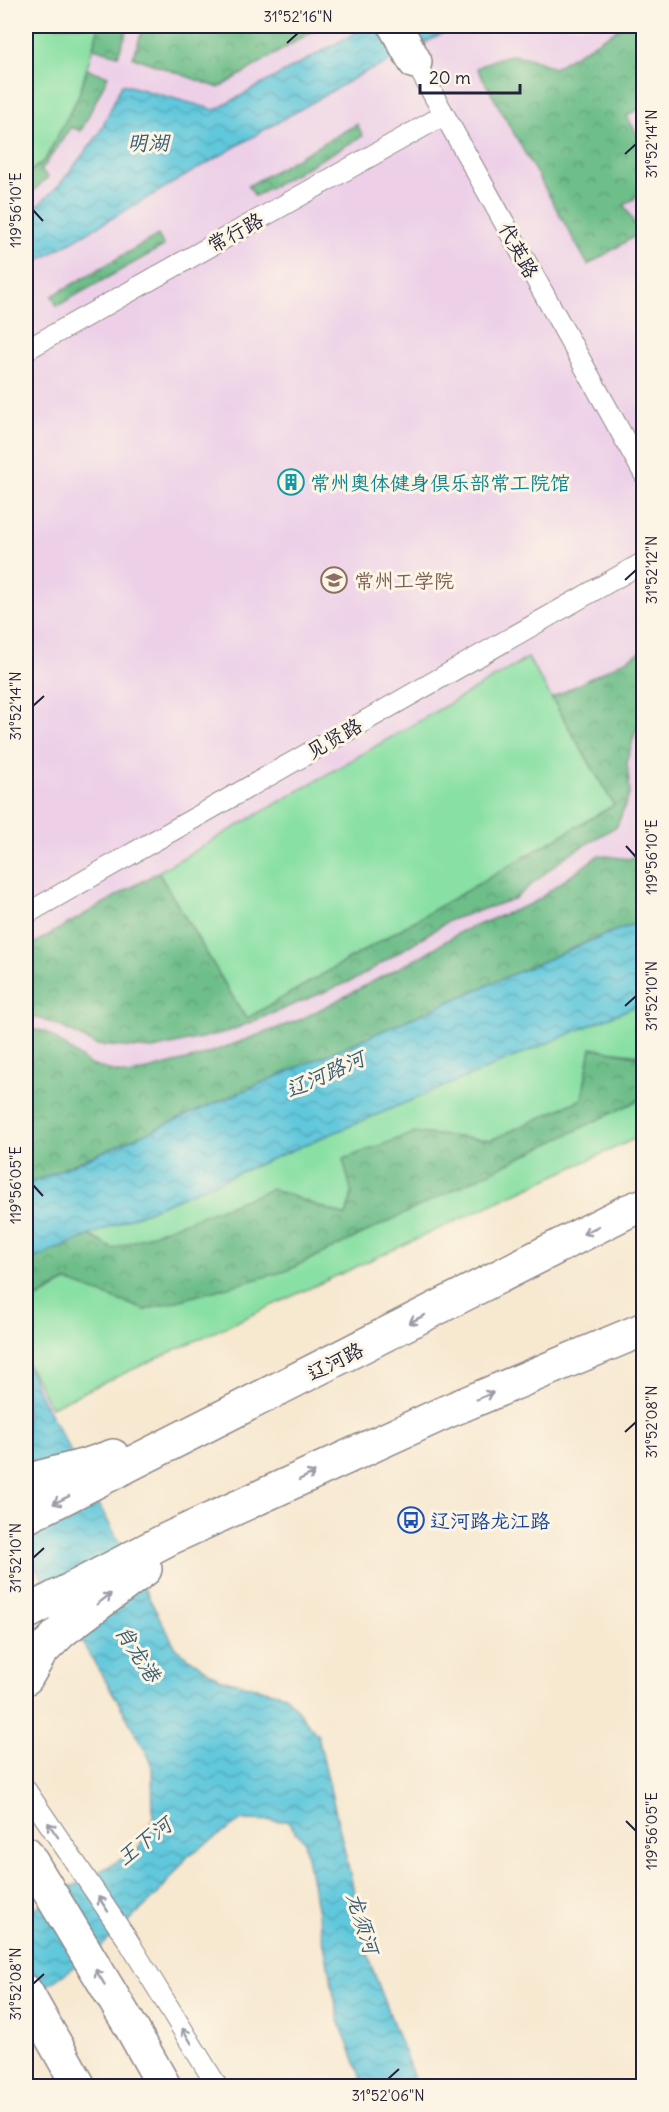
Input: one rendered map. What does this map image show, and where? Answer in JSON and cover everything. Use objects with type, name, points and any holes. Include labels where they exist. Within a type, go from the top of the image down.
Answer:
[{"type":"main road","name":"代英路","points":[[394,26],[415,62]]},
{"type":"main road","name":"辽河路","points":[[26,1517],[92,1474],[234,1413],[628,1211],[644,1205]]},
{"type":"main road","points":[[37,1608],[143,1561],[273,1492],[448,1411],[644,1329]]},
{"type":"main road","points":[[26,1481],[92,1474]]},
{"type":"main road","points":[[26,1678],[41,1652],[62,1631],[143,1561]]},
{"type":"main road","points":[[26,1853],[164,2086]]},
{"type":"main road","points":[[26,1992],[79,2086]]},
{"type":"lane","name":"代英路","points":[[415,62],[644,474]]},
{"type":"lane","name":"常行路","points":[[26,350],[444,115]]},
{"type":"lane","name":"见贤路","points":[[26,914],[644,562]]},
{"type":"lane","points":[[26,1790],[127,1939],[217,2086]]},
{"type":"shaded area","name":"常州工学院","points":[[26,26],[644,26],[643,1135],[26,1418]]},
{"type":"green space","points":[[26,26],[99,26],[79,95],[45,160],[26,175]]},
{"type":"green space","points":[[99,26],[129,26],[118,55],[93,48]]},
{"type":"green space","points":[[144,26],[321,26],[219,88],[133,57]]},
{"type":"green space","points":[[623,26],[643,26],[643,106],[627,116],[643,145],[643,193],[624,205],[640,233],[588,265],[477,68],[499,58],[515,55],[554,68]]},
{"type":"green space","points":[[87,69],[108,76],[81,131],[71,127],[41,171],[48,177],[26,198],[26,175],[45,160],[79,95]]},
{"type":"green space","points":[[357,124],[363,136],[255,196],[248,186]]},
{"type":"green space","points":[[158,235],[164,246],[57,306],[52,296]]},
{"type":"green space","points":[[643,651],[643,719],[636,730],[627,761],[630,793],[617,826],[566,856],[514,899],[450,920],[356,979],[227,1032],[153,1049],[96,1045],[60,1026],[26,1014],[26,948],[158,872],[246,1019],[614,805],[552,698]]},
{"type":"green space","points":[[528,658],[614,805],[246,1019],[158,872]]},
{"type":"green space","points":[[643,853],[643,921],[606,934],[26,1185],[26,1029],[45,1031],[90,1065],[128,1075],[198,1057],[302,1019],[423,955],[462,931],[533,903],[599,855],[629,859]]},
{"type":"green space","points":[[643,1003],[643,1055],[591,1049],[582,1099],[491,1140],[414,1133],[352,1194],[346,1216],[272,1189],[113,1250],[89,1235]]},
{"type":"green space","points":[[591,1048],[643,1057],[643,1098],[286,1271],[145,1310],[67,1281],[33,1300],[26,1347],[26,1262],[89,1235],[113,1249],[272,1189],[346,1216],[352,1194],[343,1159],[414,1133],[491,1140],[582,1099]]},
{"type":"green space","points":[[643,1098],[643,1135],[51,1407],[26,1361],[33,1300],[68,1281],[145,1310]]},
{"type":"water","name":"明湖","points":[[368,26],[456,26],[392,61],[363,73],[26,268],[26,217],[60,184],[99,134],[122,84],[215,110]]},
{"type":"water","name":"辽河路河","points":[[643,921],[643,1003],[26,1262],[26,1185],[606,934]]},
{"type":"water","points":[[26,1361],[37,1389],[177,1650],[220,1679],[285,1695],[318,1736],[371,1965],[417,2086],[364,2086],[339,2021],[304,1841],[287,1821],[242,1820],[188,1856],[157,1895],[92,1955],[26,2000],[26,1913],[138,1850],[153,1818],[152,1763],[116,1698],[26,1551]]},
{"type":"place","name":"常州奥体健身俱乐部常工院馆","points":[[291,482]]},
{"type":"place","name":"常州工学院","points":[[334,580]]},
{"type":"place","name":"辽河路龙江路","points":[[411,1520]]},
{"type":"water label","name":"肖龙港","points":[[138,1653]]},
{"type":"water label","name":"王下河","points":[[144,1841]]},
{"type":"water label","name":"龙须河","points":[[363,1923]]}]
